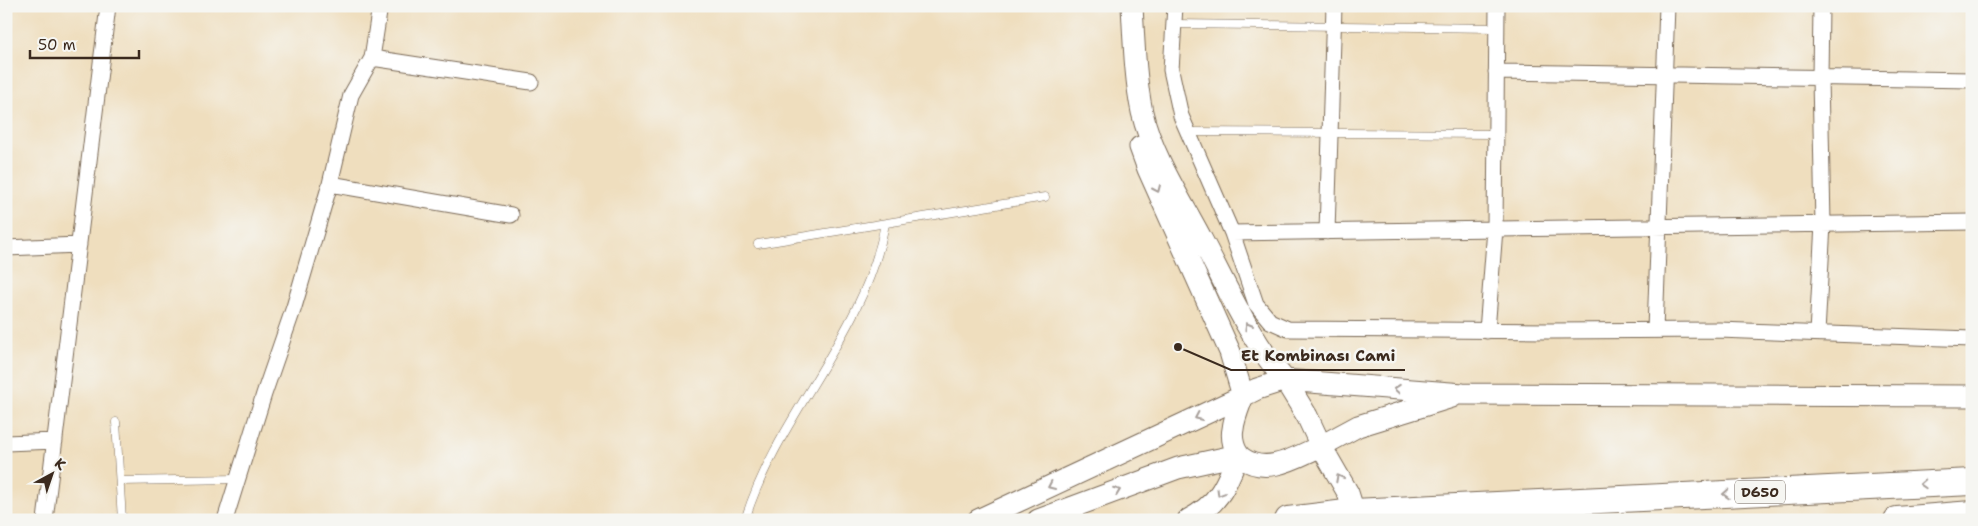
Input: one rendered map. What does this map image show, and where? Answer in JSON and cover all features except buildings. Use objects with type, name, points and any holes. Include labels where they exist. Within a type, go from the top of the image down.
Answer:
[{"type":"highway","name":"D650","points":[[1288,520],[1972,482]]},
{"type":"highway","points":[[1897,520],[1972,514]]},
{"type":"street","points":[[45,520],[108,6]]},
{"type":"street","points":[[225,520],[294,307],[330,184],[351,95],[372,58],[380,6]]},
{"type":"street","points":[[1119,6],[1125,93],[1134,132],[1148,168],[1230,352],[1243,396],[1232,430],[1233,443],[1238,455],[1250,464],[1262,466],[1276,465],[1321,446],[1358,426],[1463,394]]},
{"type":"street","points":[[1132,6],[1134,46],[1143,114],[1160,160],[1248,326],[1307,416],[1321,446],[1348,494],[1355,516]]},
{"type":"street","points":[[1175,6],[1170,70],[1176,100],[1187,132],[1195,146],[1232,233],[1256,304],[1264,316],[1279,326],[1288,329],[1487,331],[1719,330],[1972,338]]},
{"type":"street","points":[[1327,232],[1334,6]]},
{"type":"street","points":[[1487,331],[1495,229],[1496,6]]},
{"type":"street","points":[[1655,330],[1668,6]]},
{"type":"street","points":[[1817,333],[1823,224],[1820,78],[1821,6]]},
{"type":"street","points":[[372,58],[531,82]]},
{"type":"street","points":[[1496,72],[1972,80]]},
{"type":"street","points":[[330,184],[511,215]]},
{"type":"street","points":[[1232,233],[1972,222]]},
{"type":"street","points":[[6,248],[79,245]]},
{"type":"street","points":[[978,520],[1257,389],[1285,380],[1463,394],[1972,396]]},
{"type":"street","points":[[6,444],[55,441]]},
{"type":"street","points":[[1038,520],[1178,468],[1238,455]]},
{"type":"street","points":[[1188,520],[1217,500],[1238,455]]},
{"type":"lane","points":[[1174,24],[1496,28]]},
{"type":"lane","points":[[1187,132],[1495,134]]},
{"type":"lane","points":[[758,244],[1045,197]]},
{"type":"lane","points":[[744,520],[772,454],[831,356],[863,295],[878,254],[885,224]]},
{"type":"lane","points":[[116,422],[122,520]]},
{"type":"lane","points":[[120,480],[237,479]]},
{"type":"place","name":"Et Kombinası Cami","points":[[1178,347]]}]
